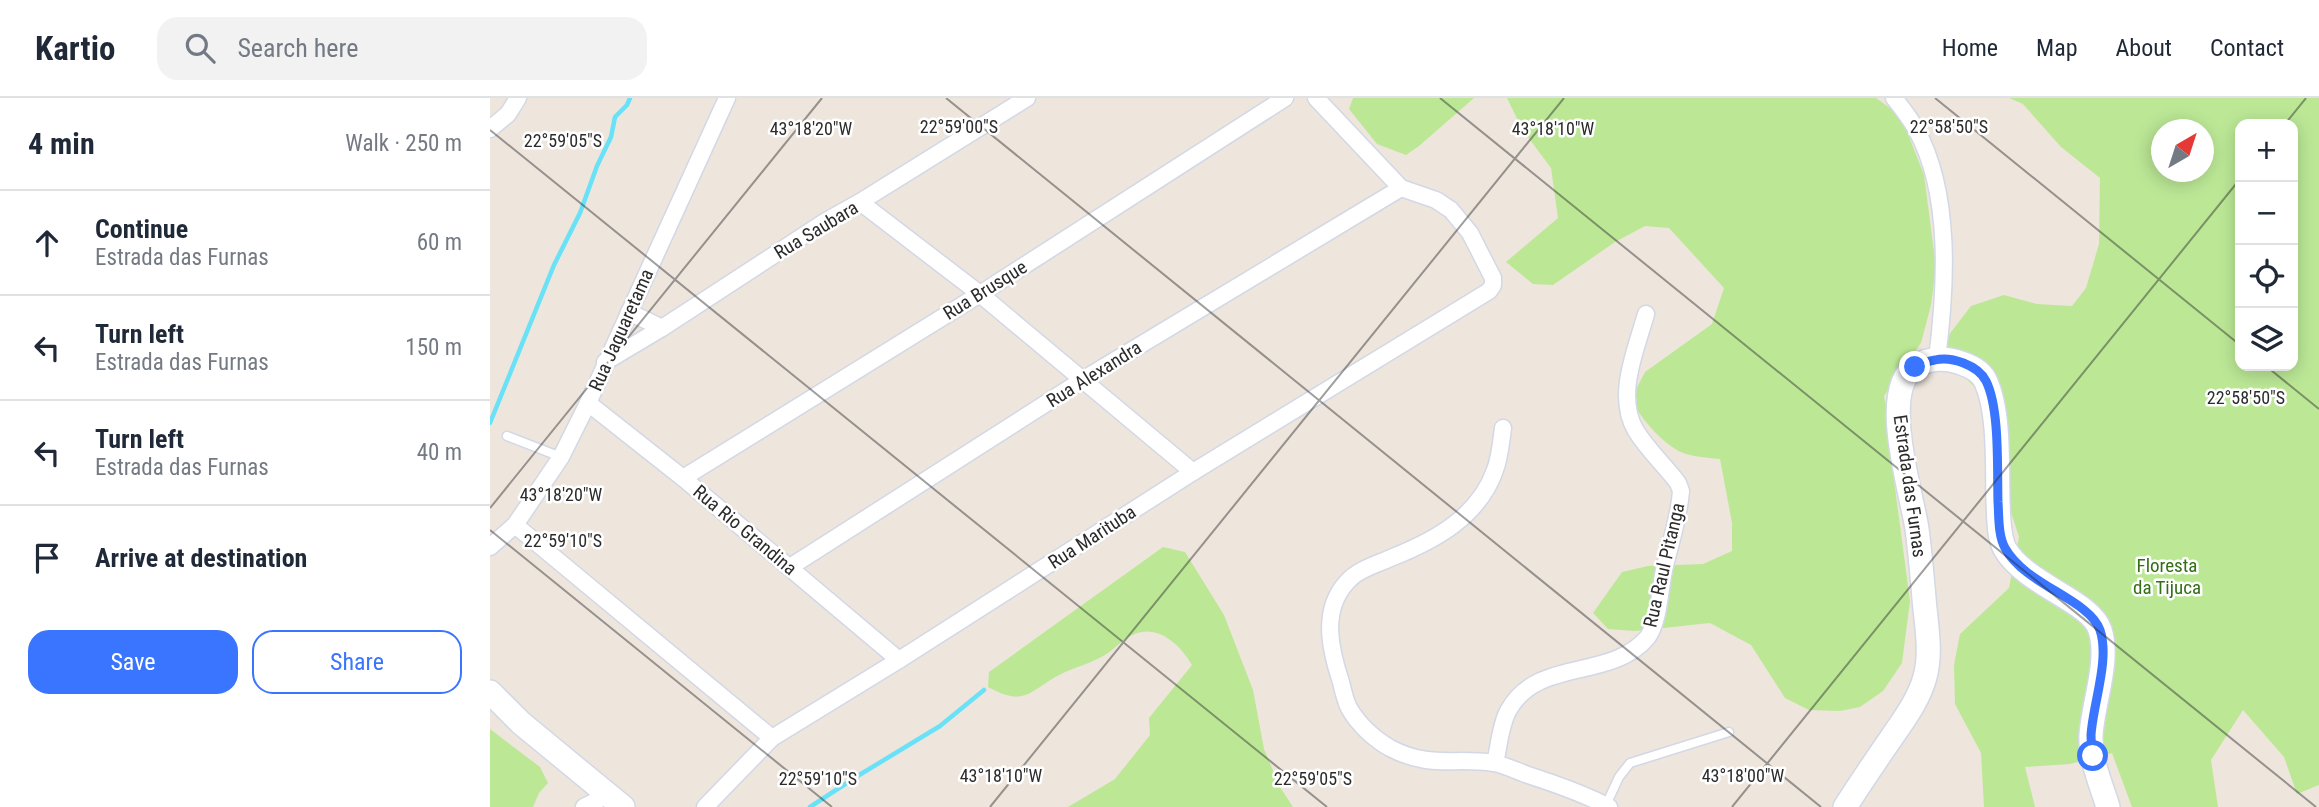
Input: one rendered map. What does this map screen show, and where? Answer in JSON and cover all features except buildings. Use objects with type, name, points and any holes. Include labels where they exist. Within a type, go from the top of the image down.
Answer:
[{"type":"main road","name":"Estrada das Furnas","points":[[1844,807],[1910,710],[1921,691],[1926,674],[1929,649],[1917,529],[1898,421],[1899,402],[1906,376],[1915,367],[1937,359]]},
{"type":"main road","points":[[1937,359],[1954,360],[1971,367],[1985,379],[1992,402],[1996,436],[1999,526],[2004,547],[2017,565],[2034,579],[2087,612],[2095,619],[2100,630],[2104,646],[2091,736],[2096,771],[2108,807]]},
{"type":"main road","points":[[490,692],[521,723],[616,801]]},
{"type":"main road","points":[[490,712],[506,722],[521,723]]},
{"type":"street","points":[[490,129],[508,114],[518,98]]},
{"type":"street","name":"Rua Jaguaretama","points":[[490,547],[515,525],[561,457],[727,98]]},
{"type":"street","name":"Rua Saubara","points":[[605,362],[663,328],[826,221],[1027,98]]},
{"type":"street","name":"Rua Brusque","points":[[683,478],[980,295],[1285,98]]},
{"type":"street","points":[[1316,98],[1401,188]]},
{"type":"street","points":[[1894,98],[1916,128],[1933,173],[1944,256],[1943,308],[1937,359]]},
{"type":"street","name":"Rua Marituba","points":[[705,807],[772,738],[1193,472],[1489,291],[1493,278],[1470,233],[1451,210],[1436,200],[1401,188]]},
{"type":"street","name":"Rua Alexandra","points":[[790,567],[1084,379],[1401,188]]},
{"type":"street","points":[[860,202],[1084,379],[1193,472]]},
{"type":"street","points":[[629,312],[663,328]]},
{"type":"street","name":"Rua Raul Pitanga","points":[[1495,763],[1508,711],[1521,693],[1550,676],[1617,660],[1635,649],[1649,635],[1658,608],[1681,491],[1678,483],[1637,432],[1627,400],[1628,380],[1646,314]]},
{"type":"street","name":"Rua Rio Grandina","points":[[588,403],[683,478],[899,660]]},
{"type":"street","points":[[1503,428],[1496,467],[1490,482],[1466,515],[1429,542],[1359,571],[1347,581],[1331,610],[1329,629],[1334,662],[1348,706],[1369,733],[1388,747],[1413,759],[1495,763],[1607,806]]},
{"type":"street","points":[[515,525],[772,738]]},
{"type":"street","points":[[584,807],[616,801]]},
{"type":"lane","points":[[507,436],[561,457]]},
{"type":"lane","points":[[1607,806],[1619,777],[1630,763],[1729,732]]},
{"type":"green space","points":[[1353,98],[1474,98],[1406,155],[1377,144],[1349,109]]},
{"type":"green space","points":[[1507,98],[1876,98],[1901,116],[1924,175],[1936,267],[1931,305],[1921,343],[1884,396],[1893,437],[1894,480],[1910,601],[1902,663],[1883,691],[1860,707],[1840,711],[1809,710],[1785,698],[1751,645],[1710,623],[1635,631],[1608,629],[1593,613],[1622,572],[1648,566],[1703,564],[1732,551],[1732,523],[1720,459],[1686,454],[1670,446],[1647,423],[1631,399],[1645,372],[1712,324],[1724,288],[1669,228],[1645,226],[1615,242],[1553,285],[1533,284],[1506,262],[1558,218],[1551,168],[1522,129]]},
{"type":"green space","name":"Floresta da Tijuca","points":[[2009,98],[2319,98],[2319,785],[2297,794],[2284,757],[2243,710],[2211,760],[2218,807],[2132,807],[2112,753],[2070,764],[2025,767],[2035,807],[1984,807],[1981,753],[1955,704],[1954,665],[1960,634],[2009,588],[2019,537],[2006,497],[2009,450],[1999,411],[1945,358],[1948,336],[1971,306],[2004,295],[2037,304],[2072,306],[2086,288],[2099,244],[2100,178],[2061,147],[2023,104]]},
{"type":"green space","points":[[1163,547],[1185,552],[1224,615],[1253,690],[1264,749],[1280,787],[1293,807],[1068,807],[1115,779],[1150,735],[1149,718],[1192,665],[1187,656],[1164,636],[1146,631],[1137,633],[1100,658],[1061,674],[1027,694],[1011,696],[988,687],[989,672]]},
{"type":"green space","points":[[490,729],[540,767],[548,783],[539,793],[533,807],[490,807]]},
{"type":"waterway","points":[[490,423],[554,265],[580,213],[611,137],[615,117],[630,98]]},
{"type":"waterway","points":[[810,807],[940,726],[984,690]]},
{"type":"route","points":[[1915,367],[1937,359],[1954,360],[1971,367],[1985,379],[1992,402],[1996,436],[1999,526],[2004,547],[2017,565],[2034,579],[2095,619],[2104,646],[2091,736],[2093,756]]}]
